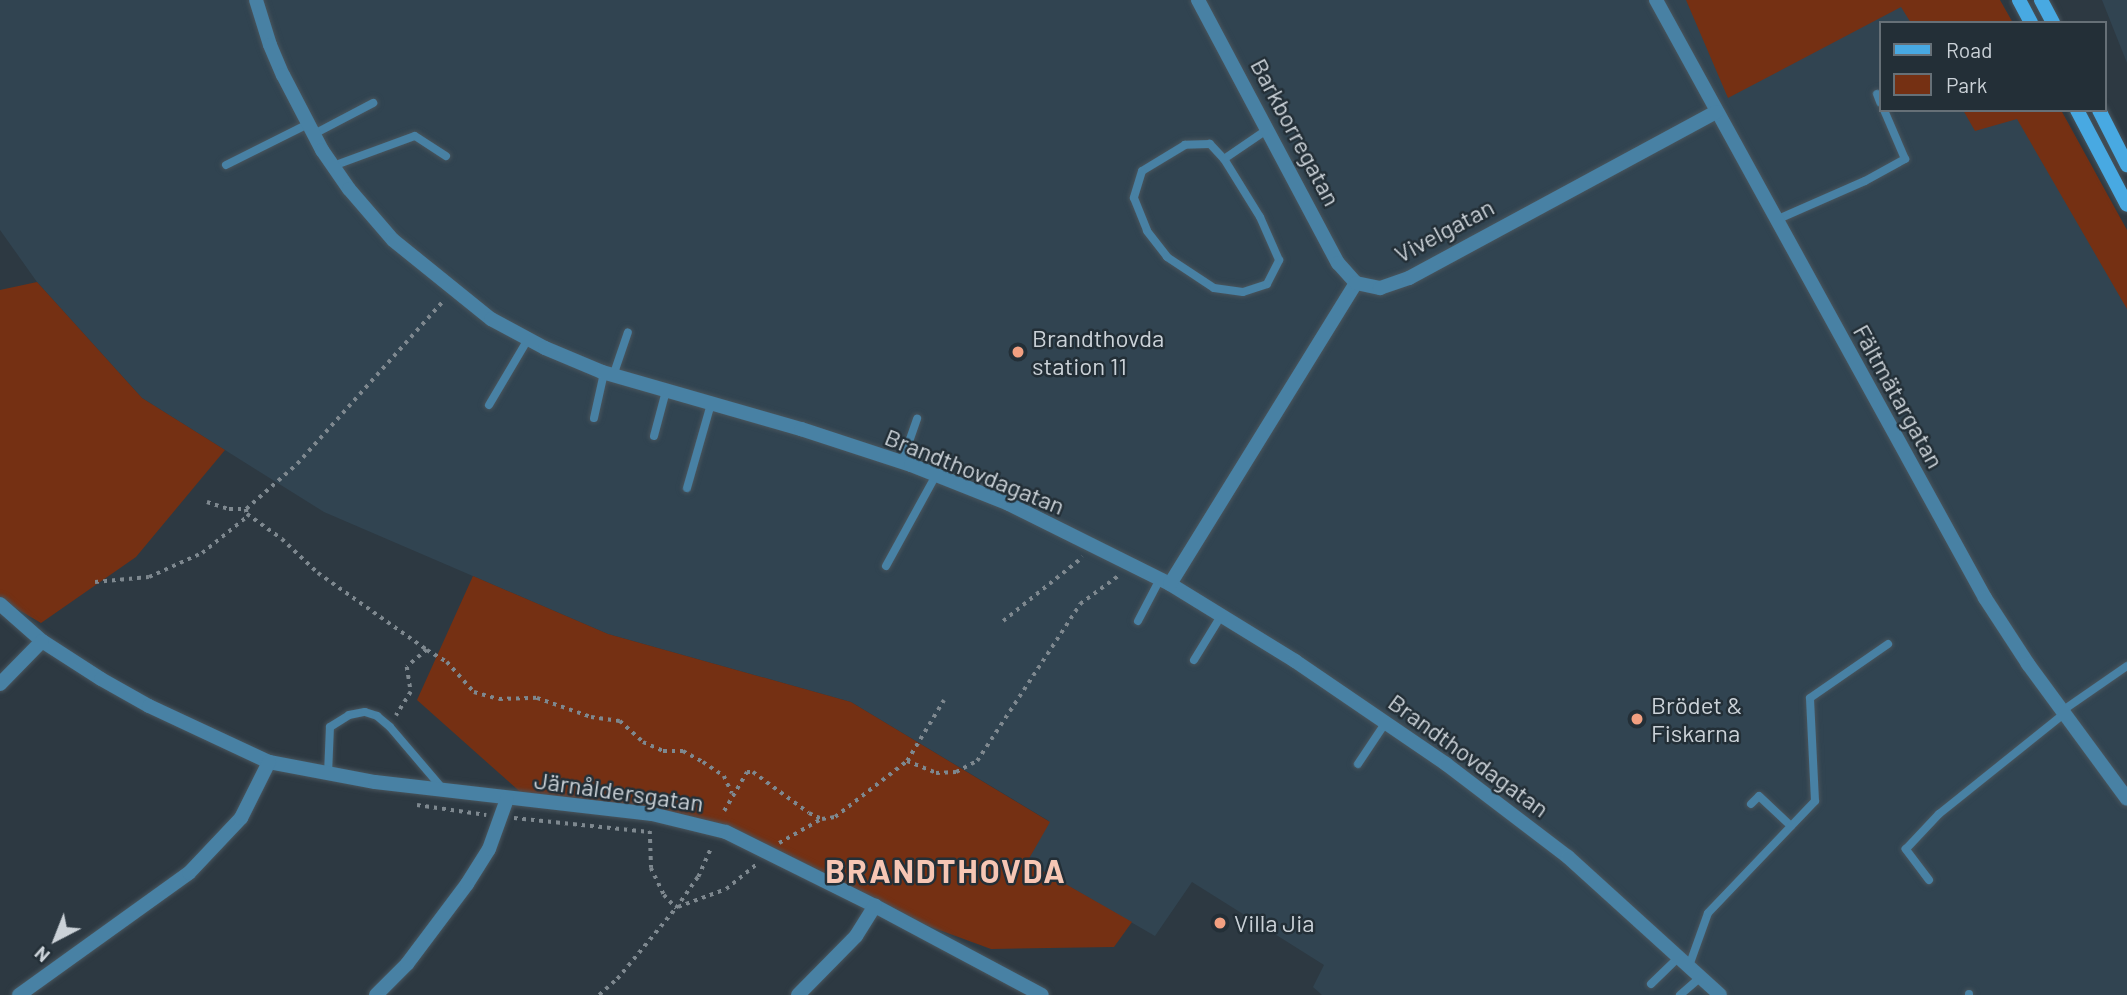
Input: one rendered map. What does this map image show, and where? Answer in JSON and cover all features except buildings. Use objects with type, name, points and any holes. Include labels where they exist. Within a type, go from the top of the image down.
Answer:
[{"type":"main road","points":[[2019,0],[2030,21]]},
{"type":"main road","points":[[2041,0],[2052,21]]},
{"type":"main road","points":[[2078,112],[2127,205]]},
{"type":"main road","points":[[2100,112],[2127,165]]},
{"type":"street","name":"Brandthovdagatan","points":[[256,0],[270,45],[311,129],[333,166],[393,240],[491,319],[528,339],[609,374],[902,462],[936,475],[1009,505],[1165,582],[1386,722],[1568,857],[1720,995]]},
{"type":"street","name":"Barkborregatan","points":[[1198,0],[1338,263],[1356,283]]},
{"type":"street","name":"Fältmätargatan","points":[[1656,0],[1985,598],[2127,799]]},
{"type":"street","name":"Vivelgatan","points":[[1356,283],[1380,288],[1409,278],[1487,233],[1716,113]]},
{"type":"street","points":[[1165,582],[1356,283]]},
{"type":"street","name":"Järnåldersgatan","points":[[0,604],[42,640],[149,706],[269,762],[328,774],[507,799],[652,814],[726,832],[875,906],[1042,995]]},
{"type":"street","points":[[0,684],[42,640]]},
{"type":"street","points":[[19,995],[188,873],[241,818],[269,762]]},
{"type":"street","points":[[376,995],[407,964],[467,884],[489,849],[507,799]]},
{"type":"street","points":[[798,995],[856,936],[875,906]]},
{"type":"lane","points":[[226,165],[373,103]]},
{"type":"lane","points":[[1776,220],[1865,181],[1905,159],[1885,112]]},
{"type":"lane","points":[[1224,159],[1268,129]]},
{"type":"lane","points":[[333,166],[415,136],[446,156]]},
{"type":"lane","points":[[1210,144],[1224,159],[1260,217],[1279,260],[1266,284],[1243,292],[1214,288],[1167,257],[1147,231],[1134,198],[1142,171],[1185,145],[1210,144]]},
{"type":"lane","points":[[594,418],[609,374],[628,332]]},
{"type":"lane","points":[[489,405],[528,339]]},
{"type":"lane","points":[[654,436],[666,391]]},
{"type":"lane","points":[[687,488],[710,404]]},
{"type":"lane","points":[[902,462],[917,419]]},
{"type":"lane","points":[[886,566],[936,475]]},
{"type":"lane","points":[[1138,621],[1165,582]]},
{"type":"lane","points":[[1194,660],[1221,616]]},
{"type":"lane","points":[[1651,984],[1684,961],[1708,913],[1815,801],[1810,698],[1888,644]]},
{"type":"lane","points":[[1929,880],[1906,849],[1939,814],[2063,712],[2127,666]]},
{"type":"lane","points":[[328,774],[330,727],[338,720],[365,712],[377,716],[390,727],[443,789]]},
{"type":"lane","points":[[1358,764],[1386,722]]},
{"type":"lane","points":[[1751,804],[1759,796],[1791,826]]},
{"type":"lane","points":[[1680,995],[1701,977]]},
{"type":"path","points":[[207,502],[229,509],[246,509],[297,464],[453,291]]},
{"type":"path","points":[[246,509],[318,573],[447,662],[474,692],[499,699],[537,698],[591,717],[620,721],[643,743],[663,751],[683,751],[703,762],[724,776],[732,793]]},
{"type":"path","points":[[95,582],[149,577],[202,553],[249,514]]},
{"type":"path","points":[[1003,621],[1095,547]]},
{"type":"path","points":[[907,761],[936,774],[956,772],[977,761],[1080,604],[1117,578],[1126,562]]},
{"type":"path","points":[[390,727],[411,692],[407,667],[427,650]]},
{"type":"path","points":[[724,811],[740,779],[747,772],[753,772],[809,813],[822,818],[835,817],[907,761],[944,700]]},
{"type":"path","points":[[652,814],[648,844],[651,868],[664,895],[676,908]]},
{"type":"path","points":[[676,908],[726,889],[761,861],[767,852],[822,818]]},
{"type":"path","points":[[599,995],[617,979],[676,908],[698,877],[711,848]]},
{"type":"shaded area","points":[[0,0],[1986,0],[1998,21],[1878,21],[1878,112],[2051,112],[2127,240],[2127,995],[1322,995],[1313,987],[1324,965],[1192,882],[1155,936],[1027,862],[1049,821],[851,702],[608,634],[324,512],[142,398],[37,282],[0,230]]},
{"type":"shaded area","points":[[2102,0],[2127,0],[2127,63]]},
{"type":"green space","points":[[1686,0],[2000,0],[2012,21],[1910,21],[1901,7],[1728,98]]},
{"type":"green space","points":[[1964,112],[2062,112],[2127,230],[2127,309],[2017,119],[1975,131]]},
{"type":"green space","points":[[37,282],[142,398],[225,450],[136,557],[41,623],[0,599],[0,290]]},
{"type":"green space","points":[[473,576],[608,634],[851,702],[1050,822],[1027,862],[1132,922],[1114,947],[991,949],[882,909],[715,829],[527,798],[417,700]]},
{"type":"place","name":"Brandthovda station 11","points":[[1018,352]]},
{"type":"place","name":"Brödet & Fiskarna","points":[[1637,719]]},
{"type":"place","name":"Villa Jia","points":[[1220,923]]},
{"type":"district","name":"BRANDTHOVDA","points":[[946,870]]}]
